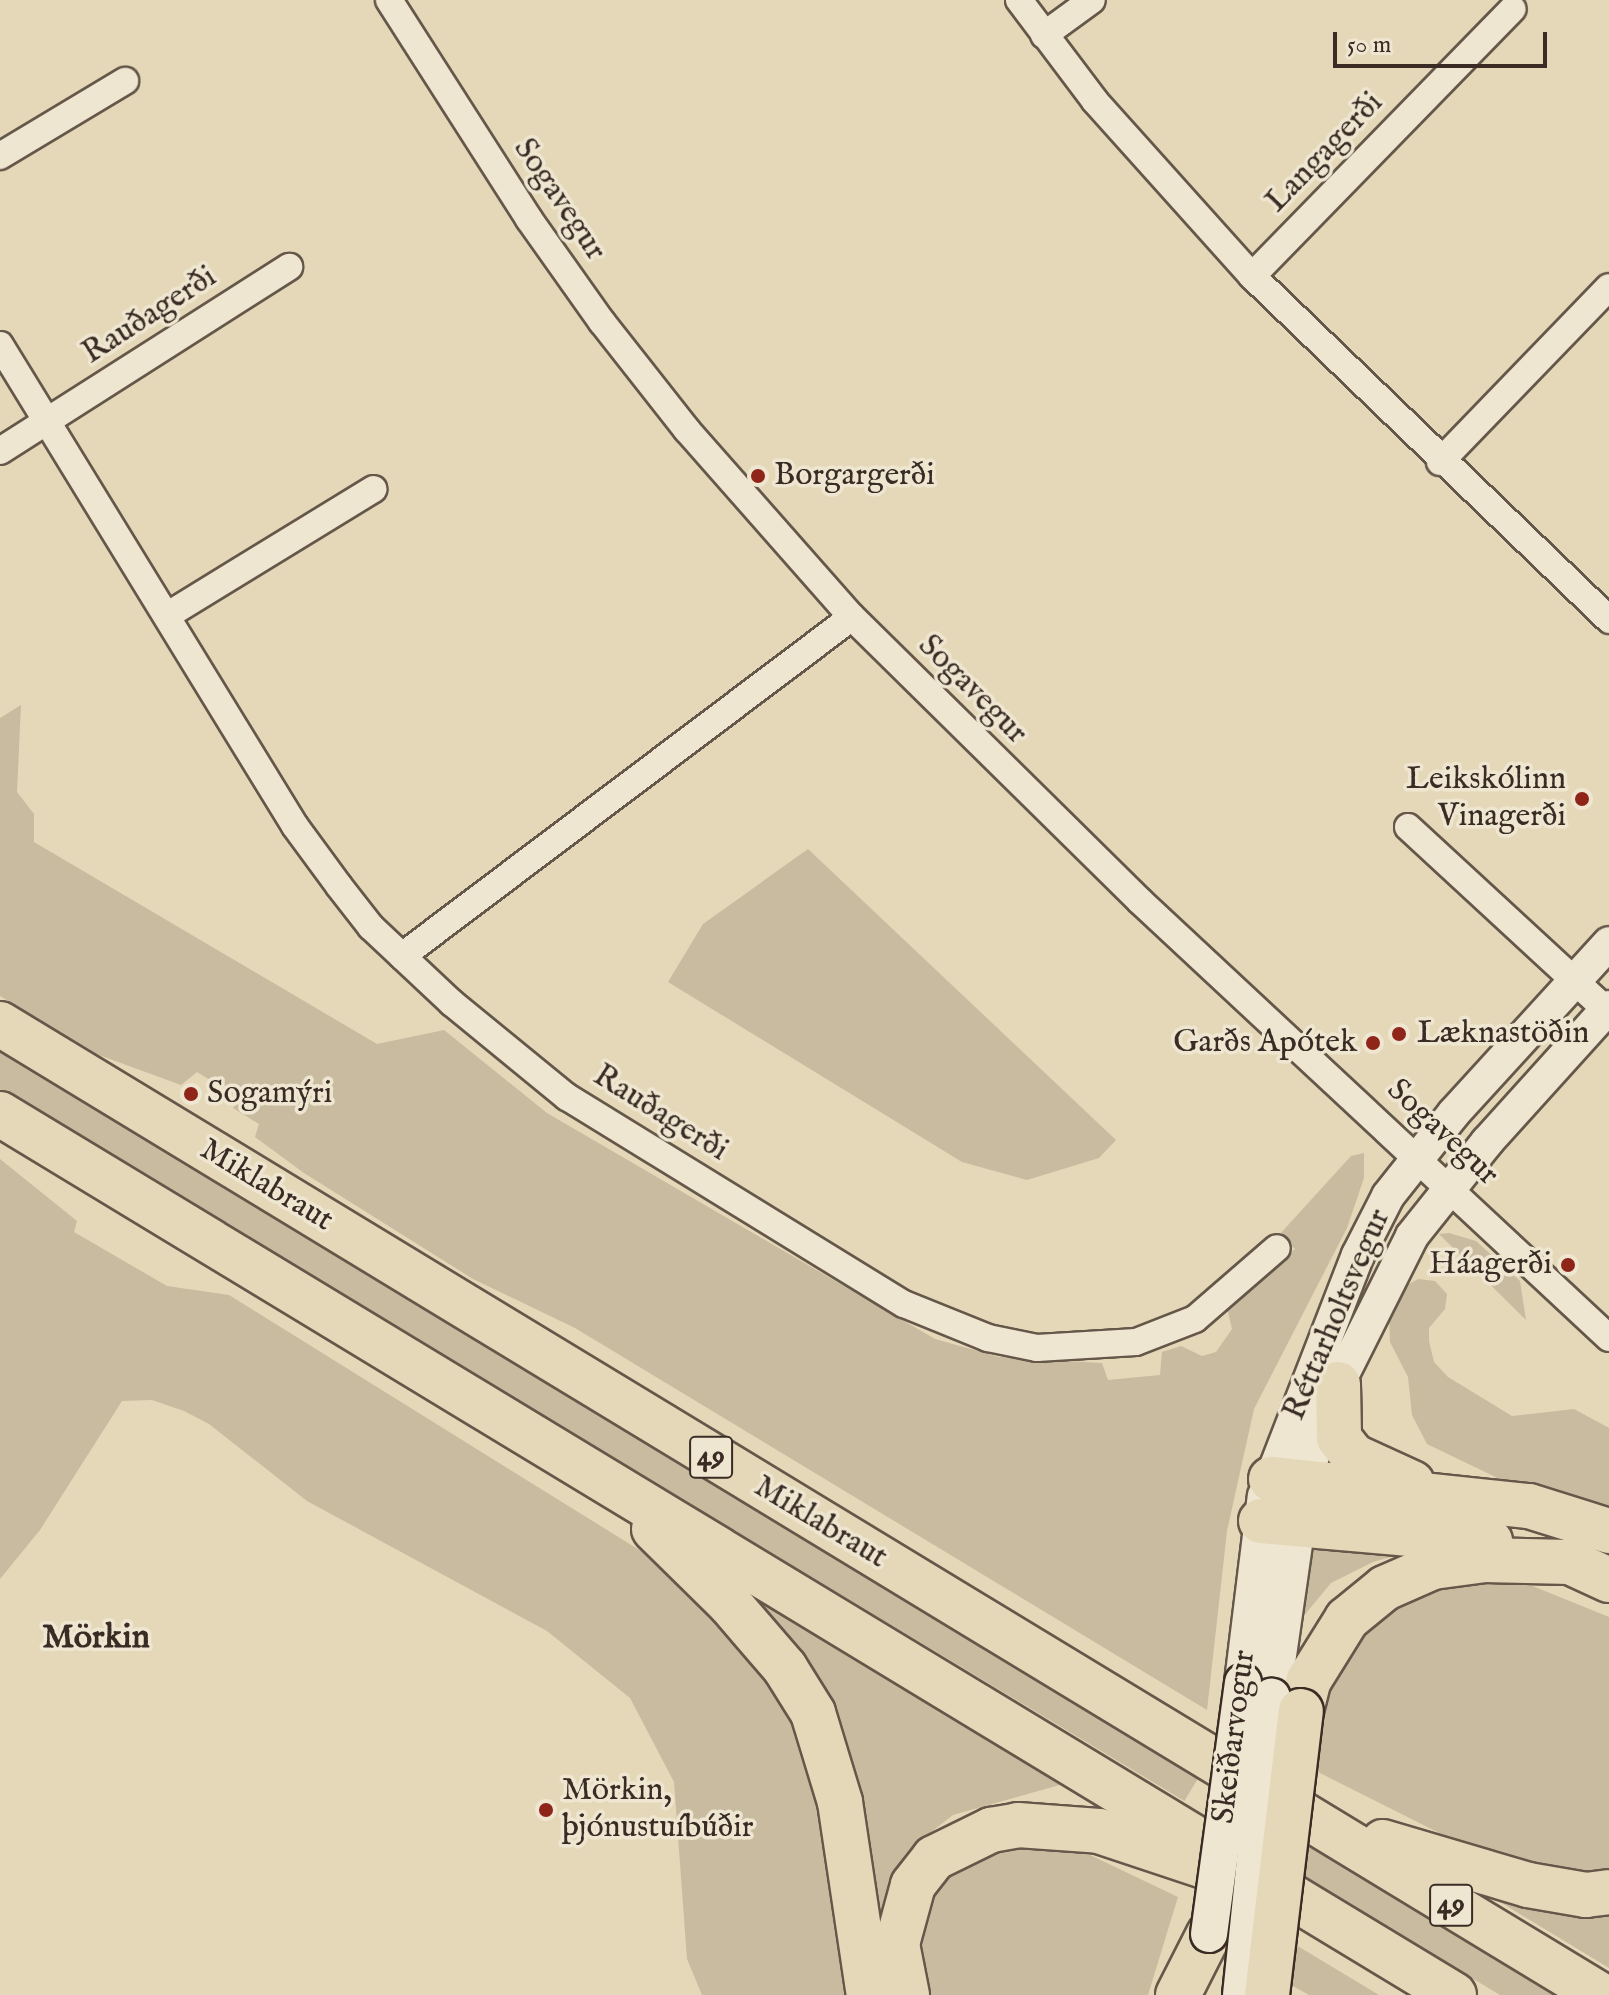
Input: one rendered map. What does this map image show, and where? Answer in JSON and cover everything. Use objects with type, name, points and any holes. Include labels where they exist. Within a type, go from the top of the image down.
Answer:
[{"type":"highway","name":"Miklabraut","points":[[0,1024],[1600,1995]]},
{"type":"highway","name":"49","points":[[0,1114],[1454,1995]]},
{"type":"highway","points":[[1338,1384],[1337,1428],[1353,1456],[1408,1482],[1472,1499],[1529,1506],[1609,1531]]},
{"type":"highway","points":[[601,1477],[730,1604],[785,1668],[813,1713],[840,1802],[869,1995]]},
{"type":"highway","points":[[1283,1503],[1472,1499]]},
{"type":"highway","points":[[1283,1503],[1530,1545],[1609,1580]]},
{"type":"highway","points":[[1267,1995],[1272,1697],[1324,1651],[1347,1619],[1385,1588],[1433,1567],[1484,1560],[1570,1562]]},
{"type":"highway","points":[[1301,1814],[1437,1861],[1528,1885],[1586,1895],[1609,1892]]},
{"type":"highway","points":[[907,1995],[897,1944],[913,1885],[934,1858],[991,1830],[1018,1825],[1099,1831],[1174,1853],[1324,1917]]},
{"type":"highway","points":[[1178,1995],[1209,1934]]},
{"type":"main road","name":"Skeiðarvogur","points":[[1241,1995],[1272,1697],[1283,1503]]},
{"type":"main road","name":"Skeiðarvogur","points":[[1201,1995],[1209,1934],[1272,1697]]},
{"type":"street","name":"Sogavegur","points":[[389,0],[529,219],[602,322],[687,430],[852,617],[1140,901],[1419,1157],[1609,1338]]},
{"type":"street","points":[[1019,0],[1095,101],[1252,276],[1440,462],[1609,620]]},
{"type":"street","points":[[1044,35],[1092,0]]},
{"type":"street","name":"Langagerði","points":[[1252,276],[1513,9]]},
{"type":"street","points":[[0,156],[125,81]]},
{"type":"street","name":"Rauðagerði","points":[[0,451],[289,267]]},
{"type":"street","points":[[1440,462],[1609,287]]},
{"type":"street","name":"Rauðagerði","points":[[0,345],[295,826],[371,927],[567,1097],[904,1304],[988,1338],[1037,1348],[1136,1342],[1195,1319],[1277,1248]]},
{"type":"street","points":[[168,615],[374,489]]},
{"type":"street","points":[[402,956],[852,617]]},
{"type":"street","points":[[1408,827],[1608,1008]]},
{"type":"street","name":"Réttarholtsvegur","points":[[1283,1503],[1367,1237],[1388,1196],[1609,943]]},
{"type":"street","name":"Réttarholtsvegur","points":[[1283,1503],[1412,1236],[1449,1186],[1608,1008]]},
{"type":"shaded area","points":[[21,705],[17,792],[34,814],[34,842],[377,1044],[444,1030],[547,1113],[935,1339],[999,1357],[1102,1363],[1108,1380],[1160,1375],[1162,1352],[1181,1346],[1202,1356],[1216,1352],[1232,1329],[1227,1308],[1295,1249],[1279,1235],[1351,1156],[1364,1153],[1364,1178],[1347,1228],[1254,1409],[1227,1531],[1207,1710],[575,1328],[473,1279],[304,1173],[255,1137],[259,1124],[233,1108],[241,1099],[197,1072],[181,1085],[99,1055],[0,996],[0,718]]},
{"type":"shaded area","points":[[808,849],[1116,1140],[1099,1158],[1027,1180],[962,1162],[668,982],[703,924]]},
{"type":"shaded area","points":[[0,1052],[1201,1774],[1184,1801],[0,1089]]},
{"type":"shaded area","points":[[0,1159],[77,1221],[74,1232],[167,1286],[229,1295],[657,1561],[762,1651],[813,1747],[850,1995],[702,1995],[687,1959],[674,1782],[630,1698],[547,1631],[307,1501],[209,1424],[184,1411],[152,1400],[122,1401],[40,1530],[0,1579]]},
{"type":"shaded area","points":[[1449,1233],[1476,1241],[1520,1281],[1526,1320],[1439,1234]]},
{"type":"shaded area","points":[[1418,1279],[1435,1281],[1447,1294],[1445,1309],[1429,1328],[1429,1341],[1434,1362],[1448,1377],[1512,1416],[1574,1409],[1609,1428],[1609,1520],[1533,1495],[1427,1444],[1412,1415],[1408,1377],[1390,1342],[1389,1312],[1400,1289]]},
{"type":"shaded area","points":[[1303,1531],[1431,1545],[1373,1562],[1331,1583],[1302,1618],[1286,1654]]},
{"type":"shaded area","points":[[1496,1571],[1609,1617],[1609,1876],[1599,1878],[1487,1857],[1314,1770],[1326,1696],[1344,1649],[1382,1611],[1426,1588]]},
{"type":"shaded area","points":[[768,1599],[1067,1783],[953,1815],[917,1843],[895,1879],[881,1916],[881,1945],[760,1615]]},
{"type":"shaded area","points":[[1030,1838],[1086,1853],[1178,1897],[1148,1995],[925,1995],[914,1920],[964,1854]]},
{"type":"shaded area","points":[[1301,1841],[1559,1995],[1500,1995],[1297,1872]]},
{"type":"shaded area","points":[[1467,1882],[1609,1906],[1609,1968]]},
{"type":"shaded area","points":[[1291,1942],[1379,1995],[1309,1995],[1284,1981]]},
{"type":"place","name":"Borgargerði","points":[[758,476]]},
{"type":"place","name":"Leikskólinn Vinagerði","points":[[1582,799]]},
{"type":"place","name":"Læknastöðin","points":[[1399,1034]]},
{"type":"place","name":"Garðs Apótek","points":[[1373,1043]]},
{"type":"place","name":"Sogamýri","points":[[191,1094]]},
{"type":"place","name":"Háagerði","points":[[1568,1265]]},
{"type":"place","name":"Mörkin, þjónustuíbúðir","points":[[546,1810]]},
{"type":"district","name":"Mörkin","points":[[96,1638]]}]
